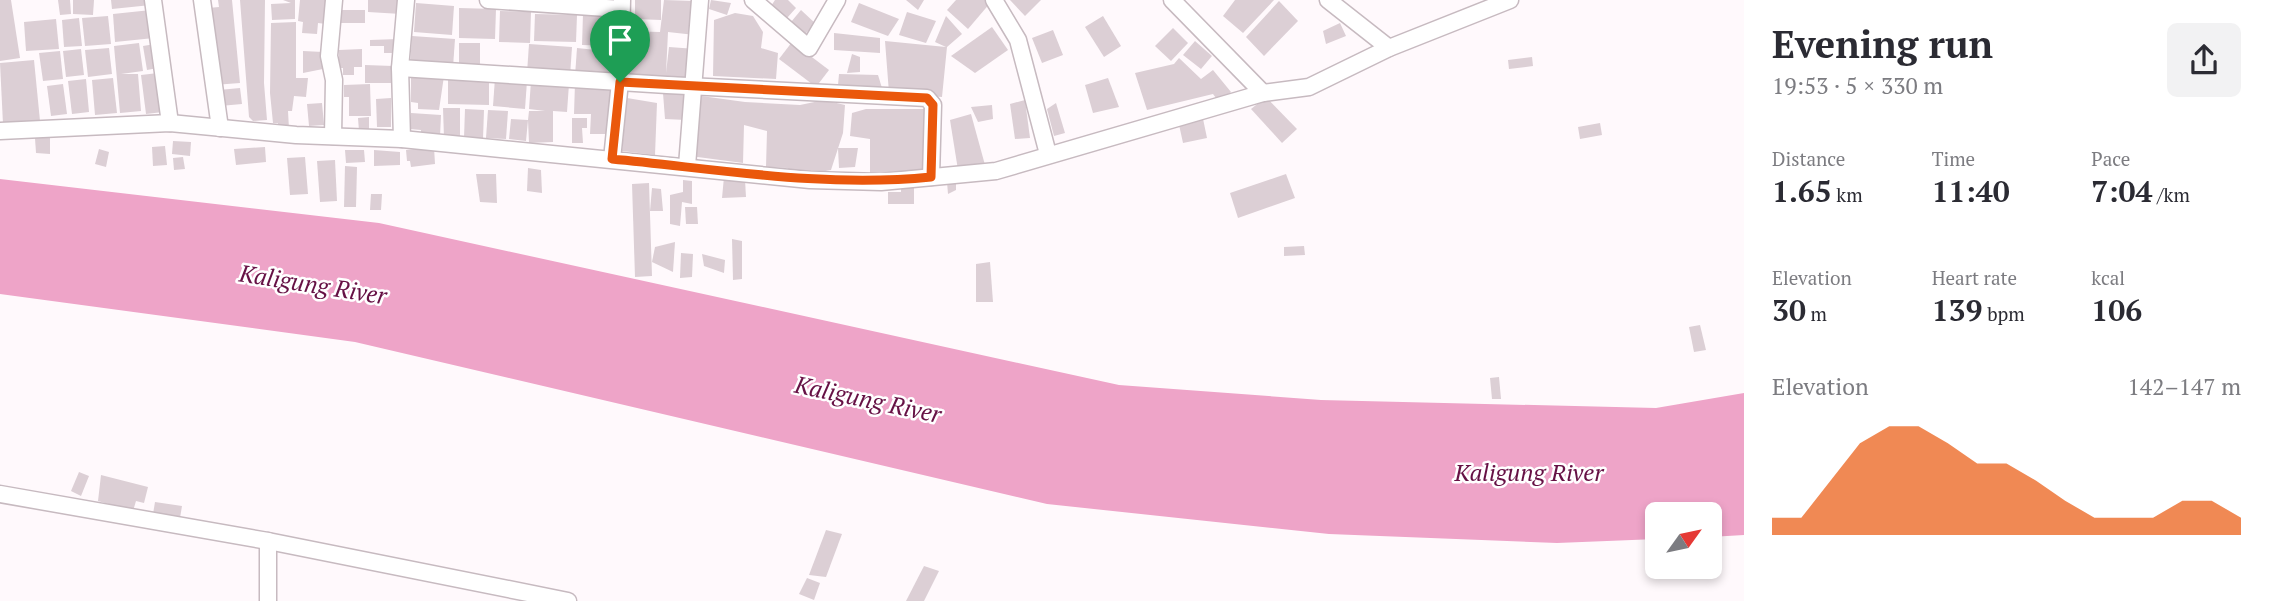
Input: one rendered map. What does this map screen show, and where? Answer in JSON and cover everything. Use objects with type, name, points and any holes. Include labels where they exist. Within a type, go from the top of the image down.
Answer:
[{"type":"street","points":[[153,0],[170,123]]},
{"type":"street","points":[[202,0],[219,128]]},
{"type":"street","points":[[333,136],[334,80],[329,53],[334,0]]},
{"type":"street","points":[[402,139],[400,68],[406,0]]},
{"type":"street","points":[[488,0],[622,5],[620,82],[612,159]]},
{"type":"street","points":[[687,166],[700,0]]},
{"type":"street","points":[[753,0],[807,48],[813,45],[837,0]]},
{"type":"street","points":[[994,0],[1018,40],[1048,154]]},
{"type":"street","points":[[1172,0],[1267,93]]},
{"type":"street","points":[[1328,0],[1389,48]]},
{"type":"street","points":[[0,131],[170,123],[402,139],[810,180],[881,182],[996,171],[1267,93],[1309,87],[1389,48],[1510,0]]},
{"type":"street","points":[[400,68],[927,98],[933,105],[931,177]]},
{"type":"street","points":[[0,494],[268,541],[568,601]]},
{"type":"street","points":[[268,541],[268,601]]},
{"type":"water","name":"Kaligung River","points":[[0,179],[379,223],[1119,385],[1321,400],[1656,408],[1744,393],[1744,535],[1722,536],[1722,502],[1645,502],[1645,539],[1557,543],[1329,534],[1047,504],[355,342],[0,294]]},
{"type":"building","points":[[0,0],[11,0],[20,58],[0,61]]},
{"type":"building","points":[[58,0],[70,0],[71,14],[60,15]]},
{"type":"building","points":[[73,0],[94,0],[93,15],[73,14]]},
{"type":"building","points":[[111,0],[150,0],[151,5],[112,9]]},
{"type":"building","points":[[218,0],[232,0],[240,83],[214,85],[208,8],[219,7]]},
{"type":"building","points":[[240,0],[265,0],[264,83],[267,120],[253,121],[249,117]]},
{"type":"building","points":[[283,0],[295,0],[295,19],[272,20],[271,4],[291,3]]},
{"type":"building","points":[[300,0],[327,0],[326,24],[318,23],[317,34],[302,33],[303,22],[298,21]]},
{"type":"building","points":[[368,0],[402,0],[401,14],[368,12]]},
{"type":"building","points":[[635,0],[661,0],[661,20],[635,19]]},
{"type":"building","points":[[664,0],[694,1],[695,35],[668,32],[666,73],[669,47],[696,49],[690,83],[626,77],[622,31],[660,32]]},
{"type":"building","points":[[711,0],[731,3],[727,15],[709,9]]},
{"type":"building","points":[[775,0],[788,0],[796,8],[787,18],[771,6]]},
{"type":"building","points":[[906,0],[924,0],[918,10]]},
{"type":"building","points":[[956,0],[991,2],[968,29],[947,10]]},
{"type":"building","points":[[1010,0],[1041,0],[1025,16]]},
{"type":"building","points":[[1235,0],[1274,0],[1243,33],[1223,16]]},
{"type":"building","points":[[1279,1],[1298,21],[1264,56],[1246,37]]},
{"type":"building","points":[[416,3],[454,6],[452,35],[414,32]]},
{"type":"building","points":[[859,3],[899,19],[888,36],[851,22]]},
{"type":"building","points":[[459,8],[496,9],[495,39],[459,38]]},
{"type":"building","points":[[151,10],[154,38],[115,42],[113,14]]},
{"type":"building","points":[[340,10],[365,10],[365,23],[340,23]]},
{"type":"building","points":[[801,10],[816,24],[804,35],[791,22]]},
{"type":"building","points":[[500,11],[531,12],[530,43],[499,42]]},
{"type":"building","points":[[907,12],[936,21],[926,43],[899,35]]},
{"type":"building","points":[[735,13],[753,16],[763,32],[761,48],[778,53],[776,79],[713,76],[714,20]]},
{"type":"building","points":[[535,14],[577,15],[576,42],[534,41]]},
{"type":"building","points":[[583,14],[615,15],[615,46],[582,45]]},
{"type":"building","points":[[108,16],[111,44],[85,46],[82,18]]},
{"type":"building","points":[[946,16],[962,34],[947,47],[942,97],[889,93],[885,41],[946,47],[935,42]]},
{"type":"building","points":[[1103,16],[1121,46],[1104,57],[1085,27]]},
{"type":"building","points":[[79,18],[82,46],[64,47],[62,20]]},
{"type":"building","points":[[56,19],[59,49],[26,51],[24,22]]},
{"type":"building","points":[[296,22],[296,78],[308,78],[306,97],[294,96],[292,111],[288,111],[289,129],[278,129],[278,123],[273,123],[270,93],[271,23]]},
{"type":"building","points":[[1340,23],[1346,36],[1326,44],[1323,31]]},
{"type":"building","points":[[992,27],[1008,50],[975,73],[951,56]]},
{"type":"building","points":[[1173,28],[1188,43],[1171,61],[1155,46]]},
{"type":"building","points":[[1053,30],[1063,55],[1042,63],[1032,38]]},
{"type":"building","points":[[834,33],[880,38],[880,53],[834,50]]},
{"type":"building","points":[[412,36],[455,39],[453,67],[410,65]]},
{"type":"building","points":[[398,39],[399,53],[384,53],[384,46],[370,46],[370,40]]},
{"type":"building","points":[[1195,41],[1212,56],[1201,69],[1183,55]]},
{"type":"building","points":[[792,42],[829,70],[816,87],[779,59]]},
{"type":"building","points":[[139,43],[143,71],[121,74],[138,74],[141,111],[120,113],[114,46]]},
{"type":"building","points":[[459,43],[480,43],[480,68],[459,67]]},
{"type":"building","points":[[155,44],[158,68],[147,70],[143,46]]},
{"type":"building","points":[[529,44],[572,47],[570,76],[527,73]]},
{"type":"building","points":[[109,48],[112,74],[88,77],[85,50]]},
{"type":"building","points":[[577,48],[615,52],[612,79],[575,76]]},
{"type":"building","points":[[81,49],[84,75],[66,77],[63,51]]},
{"type":"building","points":[[362,49],[362,67],[354,67],[354,75],[343,75],[343,68],[339,68],[339,50]]},
{"type":"building","points":[[60,51],[63,79],[43,81],[39,53]]},
{"type":"building","points":[[303,51],[323,52],[323,69],[303,73]]},
{"type":"building","points":[[852,54],[860,57],[860,72],[847,73]]},
{"type":"building","points":[[1532,57],[1533,66],[1509,69],[1508,60]]},
{"type":"building","points":[[1179,58],[1201,79],[1213,70],[1231,92],[1219,102],[1213,94],[1147,110],[1135,73],[1174,64]]},
{"type":"building","points":[[34,60],[40,121],[3,124],[0,63]]},
{"type":"building","points":[[365,65],[393,66],[392,83],[365,83]]},
{"type":"building","points":[[158,73],[163,112],[146,114],[141,75]]},
{"type":"building","points":[[839,74],[878,75],[882,88],[838,85]]},
{"type":"building","points":[[411,75],[444,76],[439,110],[418,109],[418,103],[411,102]]},
{"type":"building","points":[[448,76],[489,77],[489,105],[448,104]]},
{"type":"building","points":[[113,78],[117,113],[95,115],[92,80]]},
{"type":"building","points":[[495,78],[527,81],[525,109],[493,106]]},
{"type":"building","points":[[1108,78],[1119,107],[1093,113],[1085,85]]},
{"type":"building","points":[[86,79],[89,112],[72,114],[68,81]]},
{"type":"building","points":[[531,81],[569,84],[567,112],[553,111],[553,142],[529,143],[529,111],[545,111],[529,109]]},
{"type":"building","points":[[575,83],[613,84],[612,134],[590,134],[591,114],[574,114]]},
{"type":"building","points":[[63,84],[67,114],[51,116],[47,86]]},
{"type":"building","points":[[370,84],[371,116],[349,116],[349,97],[344,97],[344,85]]},
{"type":"building","points":[[240,88],[242,104],[220,106],[219,90]]},
{"type":"building","points":[[685,90],[686,120],[665,119],[663,93]]},
{"type":"building","points":[[694,95],[745,102],[800,105],[824,100],[845,105],[843,133],[831,170],[798,176],[787,168],[766,167],[767,131],[744,125],[743,163],[690,156]]},
{"type":"building","points":[[1266,97],[1297,129],[1282,143],[1251,109]]},
{"type":"building","points":[[391,98],[391,127],[377,127],[376,99]]},
{"type":"building","points":[[627,98],[657,103],[655,155],[622,151]]},
{"type":"building","points":[[1025,100],[1030,138],[1015,139],[1010,104]]},
{"type":"building","points":[[322,103],[324,125],[309,126],[307,104]]},
{"type":"building","points":[[1056,103],[1065,133],[1054,136],[1047,109]]},
{"type":"building","points":[[992,105],[993,119],[978,122],[971,107]]},
{"type":"building","points":[[443,108],[460,108],[460,138],[444,138]]},
{"type":"building","points":[[465,109],[484,110],[483,139],[464,138]]},
{"type":"building","points":[[866,109],[927,109],[929,170],[870,173],[870,139],[850,136],[852,113]]},
{"type":"building","points":[[488,110],[508,111],[506,139],[486,138]]},
{"type":"building","points":[[411,113],[441,115],[440,137],[421,135],[421,130],[410,129]]},
{"type":"building","points":[[971,114],[985,165],[958,170],[950,120]]},
{"type":"building","points":[[1202,114],[1207,138],[1183,143],[1178,120]]},
{"type":"building","points":[[369,117],[369,131],[359,131],[358,118]]},
{"type":"building","points":[[572,118],[587,118],[587,128],[582,128],[583,143],[572,143]]},
{"type":"building","points":[[511,119],[528,120],[526,141],[509,139]]},
{"type":"building","points":[[1600,123],[1602,135],[1580,139],[1578,127]]},
{"type":"building","points":[[35,138],[50,138],[50,154],[36,153]]},
{"type":"building","points":[[173,141],[191,142],[190,156],[172,154]]},
{"type":"building","points":[[165,146],[167,165],[153,166],[152,147]]},
{"type":"building","points":[[265,147],[266,162],[236,165],[234,149]]},
{"type":"building","points":[[434,147],[435,164],[411,167],[410,161],[407,161],[406,150]]},
{"type":"building","points":[[838,148],[858,148],[855,167],[839,168]]},
{"type":"building","points":[[99,149],[109,152],[106,167],[95,164]]},
{"type":"building","points":[[345,150],[364,150],[365,162],[346,163]]},
{"type":"building","points":[[374,150],[400,152],[400,165],[374,166]]},
{"type":"building","points":[[183,157],[185,169],[174,170],[173,158]]},
{"type":"building","points":[[305,157],[308,194],[290,195],[287,158]]},
{"type":"building","points":[[335,160],[337,201],[320,202],[317,161]]},
{"type":"building","points":[[345,166],[357,167],[356,207],[344,207]]},
{"type":"building","points":[[528,168],[541,170],[542,193],[527,191]]},
{"type":"building","points":[[476,174],[496,174],[497,203],[480,202]]},
{"type":"building","points":[[1286,174],[1295,198],[1238,218],[1230,193]]},
{"type":"building","points":[[724,177],[745,180],[746,197],[722,198]]},
{"type":"building","points":[[683,180],[692,181],[692,204],[682,202],[680,226],[670,224],[670,195],[683,192]]},
{"type":"building","points":[[947,182],[956,182],[956,190],[948,194]]},
{"type":"building","points":[[649,183],[652,276],[635,277],[632,184]]},
{"type":"building","points":[[901,183],[914,183],[914,204],[888,204],[888,192],[901,192]]},
{"type":"building","points":[[652,188],[661,189],[663,211],[650,211]]},
{"type":"building","points":[[371,194],[382,194],[381,210],[370,210]]},
{"type":"building","points":[[685,207],[697,207],[698,224],[686,224]]},
{"type":"building","points":[[732,239],[742,241],[742,279],[733,280]]},
{"type":"building","points":[[675,242],[673,272],[652,262],[655,247]]},
{"type":"building","points":[[1304,246],[1305,255],[1284,256],[1284,247]]},
{"type":"building","points":[[681,253],[693,254],[692,277],[680,278]]},
{"type":"building","points":[[702,254],[725,260],[724,273],[704,266]]},
{"type":"building","points":[[990,262],[993,302],[976,302],[976,264]]},
{"type":"building","points":[[1700,325],[1706,350],[1694,352],[1689,327]]},
{"type":"building","points":[[1499,377],[1501,399],[1492,399],[1490,378]]},
{"type":"building","points":[[79,472],[89,476],[81,496],[71,491]]},
{"type":"building","points":[[101,475],[148,487],[144,503],[136,501],[133,511],[98,501]]},
{"type":"building","points":[[155,502],[182,506],[180,518],[153,514]]},
{"type":"building","points":[[826,530],[842,534],[826,577],[809,575]]},
{"type":"building","points":[[924,566],[939,571],[924,601],[906,601]]},
{"type":"building","points":[[807,578],[820,583],[814,600],[799,594]]},
{"type":"route","points":[[620,82],[927,98],[933,105],[931,177],[881,182],[810,180],[612,159],[620,82]]}]
